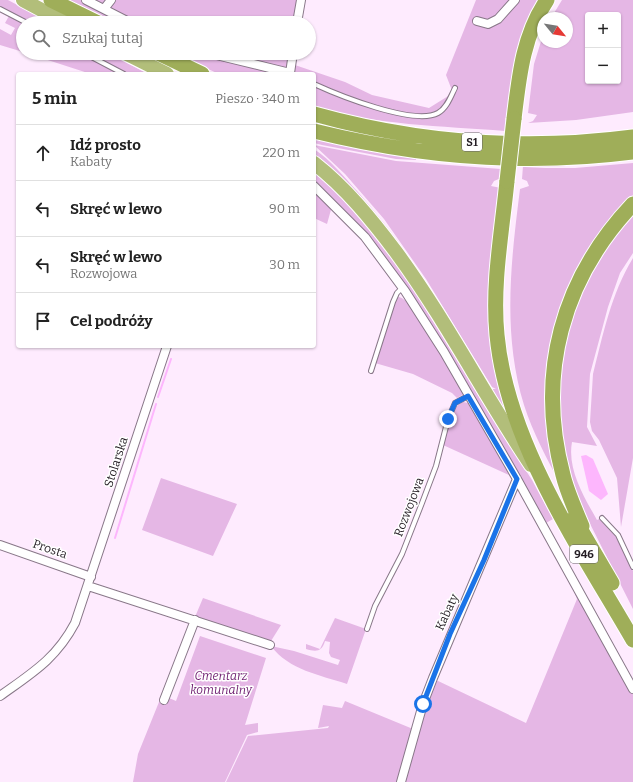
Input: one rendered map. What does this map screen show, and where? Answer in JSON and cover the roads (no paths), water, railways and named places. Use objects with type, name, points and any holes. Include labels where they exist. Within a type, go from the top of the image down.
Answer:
[{"type":"highway","points":[[23,0],[53,16]]},
{"type":"highway","points":[[51,0],[101,16]]},
{"type":"highway","points":[[518,119],[519,76],[526,44],[534,24],[547,0]]},
{"type":"highway","points":[[549,12],[556,0]]},
{"type":"highway","points":[[537,40],[530,60],[518,119],[511,181],[497,277],[497,335],[508,397],[518,424],[547,489]]},
{"type":"highway","points":[[138,60],[163,72]]},
{"type":"highway","points":[[173,60],[198,72]]},
{"type":"highway","points":[[148,65],[157,72]]},
{"type":"highway","name":"S1","points":[[316,114],[371,128],[476,142],[554,144],[633,137]]},
{"type":"highway","name":"S1","points":[[316,131],[396,148],[471,157],[559,158],[633,152]]},
{"type":"highway","points":[[316,165],[347,193],[370,218],[411,273],[445,324],[496,412],[547,489]]},
{"type":"highway","points":[[511,181],[505,312],[515,386],[525,421],[537,448],[569,510],[590,543]]},
{"type":"highway","points":[[590,543],[572,502],[563,476],[557,449],[552,408],[554,366],[563,319],[582,274],[605,237],[633,204]]},
{"type":"highway","name":"946","points":[[547,489],[633,640]]},
{"type":"highway","name":"946","points":[[590,543],[633,622]]},
{"type":"street","points":[[86,0],[101,16],[110,0]]},
{"type":"street","points":[[298,16],[301,0]]},
{"type":"street","points":[[477,21],[488,24],[498,20],[515,0]]},
{"type":"street","points":[[236,60],[283,72]]},
{"type":"street","points":[[291,72],[292,60]]},
{"type":"street","points":[[316,188],[365,237],[402,288],[444,352],[517,479],[633,689]]},
{"type":"street","name":"Stolarska","points":[[0,696],[48,661],[68,636],[75,623],[166,348]]},
{"type":"street","name":"Kabaty","points":[[401,782],[423,704],[517,479]]},
{"type":"street","name":"Prosta","points":[[0,545],[91,576]]},
{"type":"street","points":[[88,586],[270,645]]},
{"type":"street","points":[[164,700],[195,620]]},
{"type":"lane","points":[[0,9],[16,17]]},
{"type":"lane","points":[[97,60],[120,72]]},
{"type":"lane","points":[[316,85],[342,97],[369,106],[417,115],[431,116],[438,113],[448,102],[455,88]]},
{"type":"lane","points":[[371,371],[392,302],[402,288]]},
{"type":"lane","name":"Rozwojowa","points":[[367,629],[375,606],[402,554],[422,503],[436,466],[448,419],[455,403],[468,396]]},
{"type":"lane","points":[[602,518],[618,535],[633,568]]},
{"type":"waterway","points":[[158,397],[171,359]]},
{"type":"waterway","points":[[115,538],[156,404]]},
{"type":"park label","name":"Cmentarz komunalny","points":[[221,683]]}]
